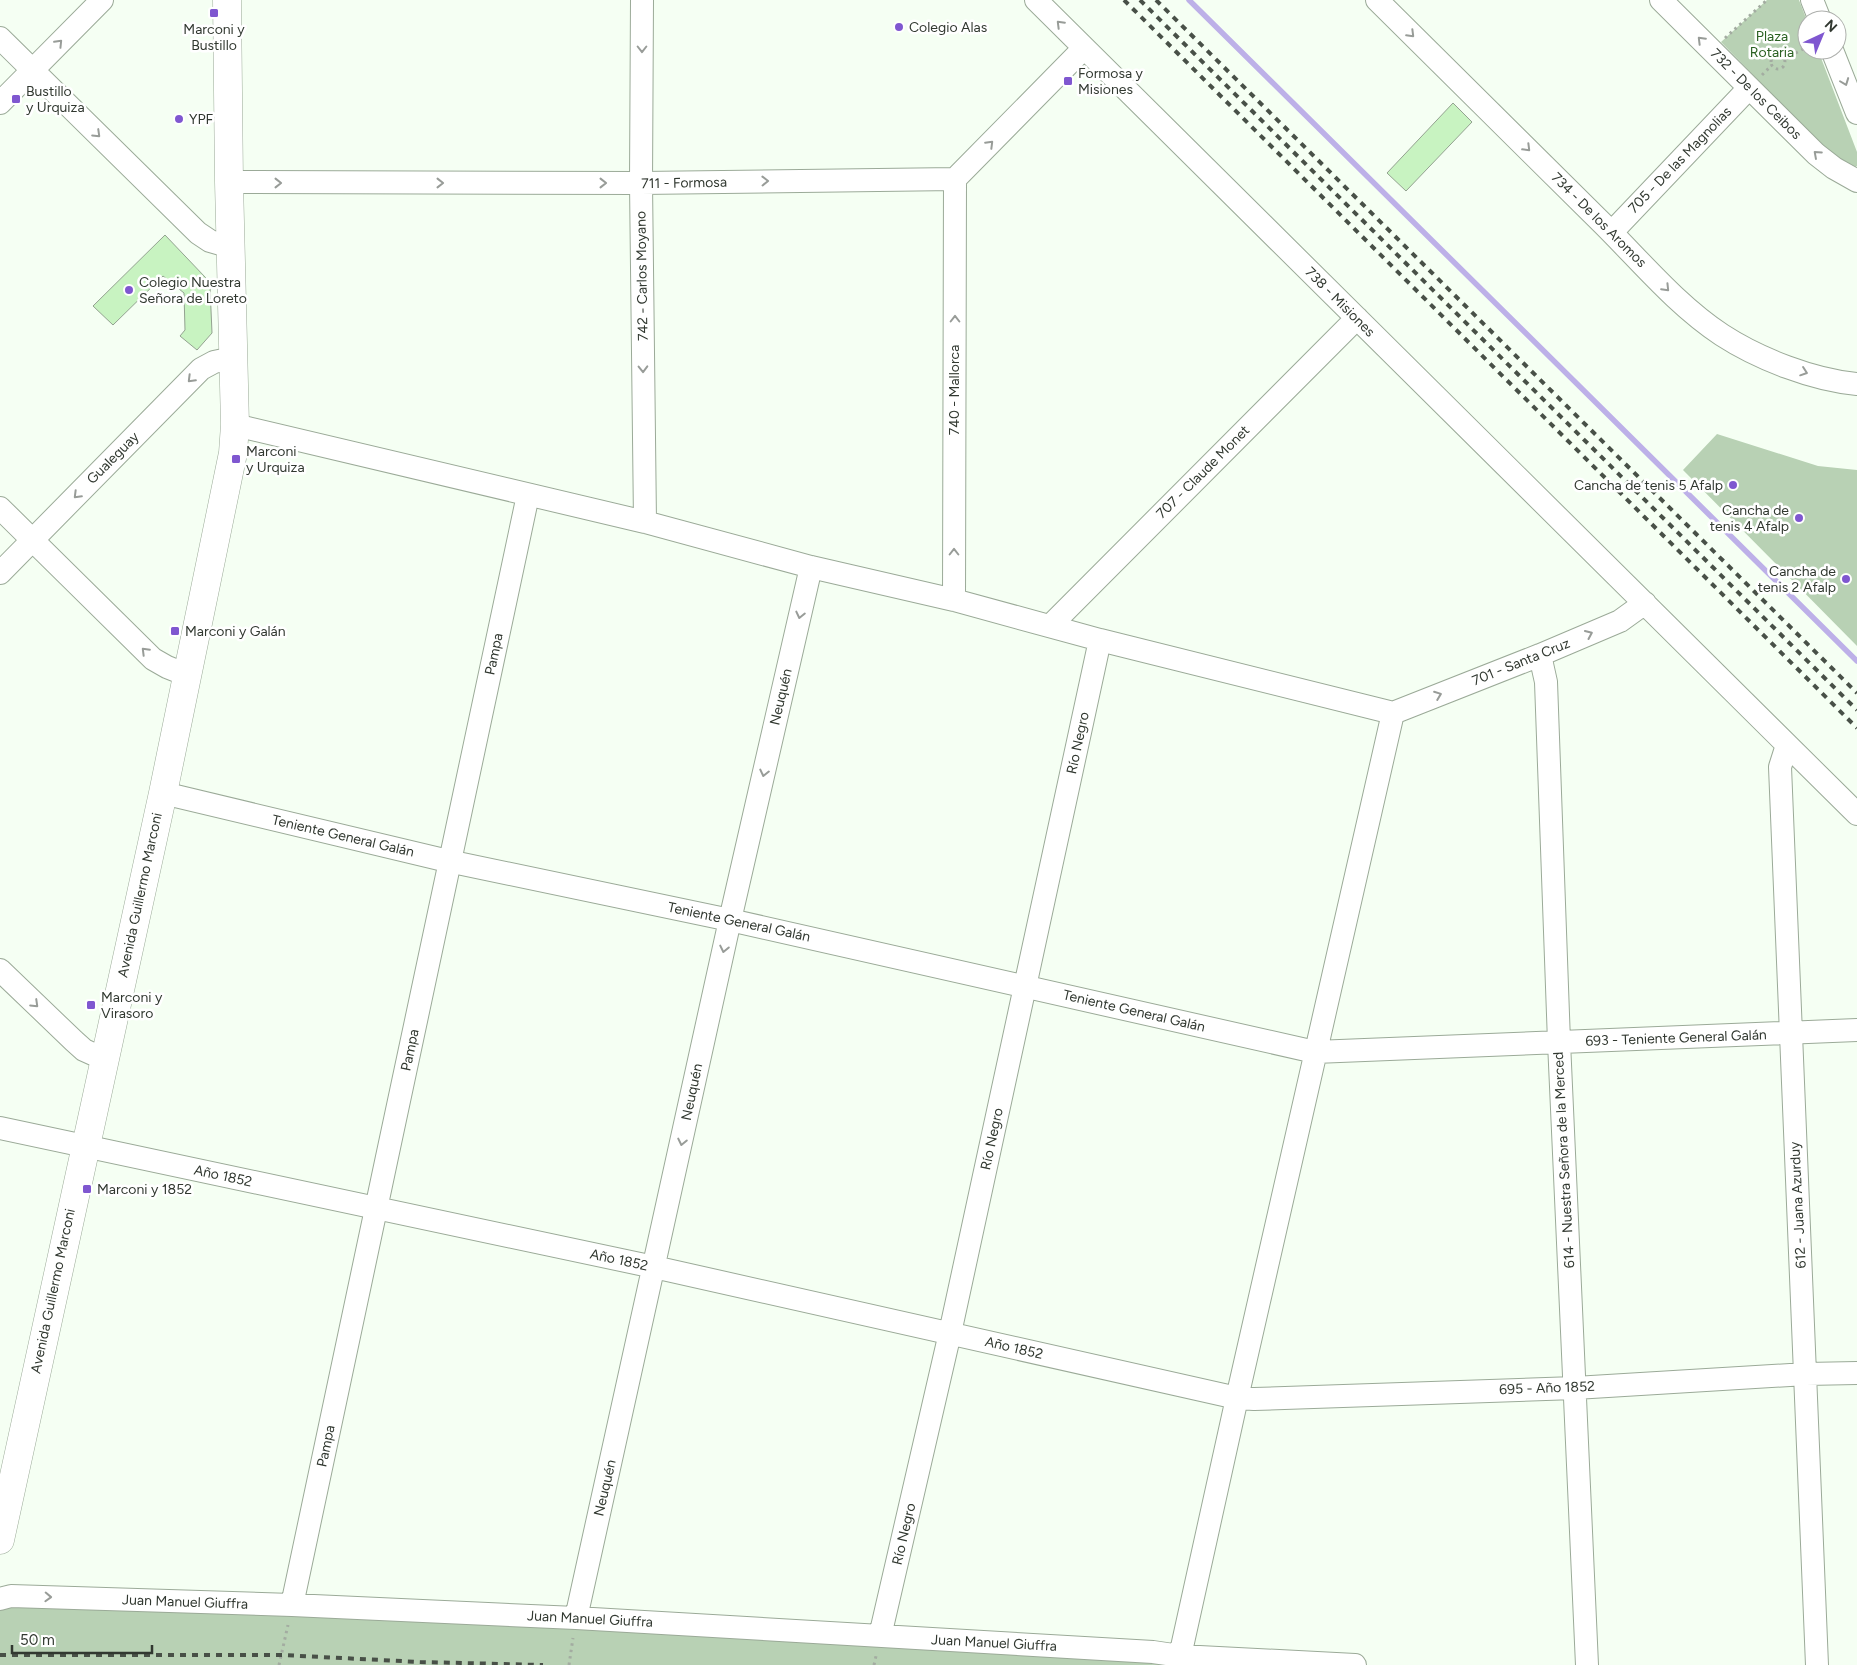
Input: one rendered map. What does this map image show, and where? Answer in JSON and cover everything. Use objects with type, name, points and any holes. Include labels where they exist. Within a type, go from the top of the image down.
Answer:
[{"type":"main road","name":"Avenida Guillermo Marconi","points":[[0,1540],[7,1468],[104,1059],[163,793],[233,453],[235,425],[227,0]]},
{"type":"street","points":[[0,103],[102,0]]},
{"type":"street","name":"742 - Carlos Moyano","points":[[642,0],[641,183],[645,522]]},
{"type":"street","name":"738 - Misiones","points":[[1036,0],[1857,814]]},
{"type":"street","name":"734 - De los Aromos","points":[[1377,0],[1612,232],[1684,306],[1723,335],[1752,352],[1816,376],[1857,384]]},
{"type":"street","name":"732 - De los Ceibos","points":[[1661,0],[1816,154],[1834,168],[1857,181]]},
{"type":"street","points":[[0,38],[198,233],[210,241],[231,247]]},
{"type":"street","points":[[955,179],[1084,48]]},
{"type":"street","points":[[1836,60],[1857,113]]},
{"type":"street","name":"705 - De las Magnolias","points":[[1612,232],[1750,88]]},
{"type":"street","name":"711 - Formosa","points":[[229,182],[641,183],[955,179]]},
{"type":"street","name":"740 - Mallorca","points":[[954,600],[955,179]]},
{"type":"street","name":"707 - Claude Monet","points":[[1050,626],[1357,318]]},
{"type":"street","name":"Gualeguay","points":[[0,573],[201,369],[214,362],[234,358]]},
{"type":"street","points":[[235,425],[645,522],[811,567],[954,600],[1100,640],[1393,713],[1236,1398],[1180,1656]]},
{"type":"street","name":"Pampa","points":[[292,1605],[377,1209],[448,861],[528,495]]},
{"type":"street","points":[[0,508],[152,659],[187,675]]},
{"type":"street","name":"Neuquén","points":[[576,1618],[730,920],[811,567]]},
{"type":"street","name":"701 - Santa Cruz","points":[[1393,713],[1540,655],[1620,620],[1645,603]]},
{"type":"street","name":"Río Negro","points":[[880,1636],[950,1333],[1100,640]]},
{"type":"street","name":"614 - Nuestra Señora de la Merced","points":[[1540,655],[1546,682],[1559,1042],[1587,1665]]},
{"type":"street","name":"612 - Juana Azurduy","points":[[1788,745],[1780,767],[1806,1374],[1816,1665]]},
{"type":"street","name":"Teniente General Galán","points":[[163,793],[448,861],[730,920],[1316,1052]]},
{"type":"street","points":[[0,970],[84,1050],[104,1059]]},
{"type":"street","name":"693 - Teniente General Galán","points":[[1316,1052],[1857,1030]]},
{"type":"street","name":"Año 1852","points":[[0,1128],[654,1268],[1236,1398]]},
{"type":"street","name":"695 - Año 1852","points":[[1236,1398],[1254,1399],[1575,1388],[1857,1372]]},
{"type":"street","name":"Juan Manuel Giuffra","points":[[0,1599],[11,1596],[292,1605],[576,1618],[1153,1652],[1180,1656],[1355,1665]]},
{"type":"path","points":[[1711,50],[1767,0]]},
{"type":"path","points":[[1784,59],[1797,52]]},
{"type":"path","points":[[1780,56],[1784,59],[1781,68],[1773,67],[1771,60],[1774,57],[1780,56]]},
{"type":"path","points":[[279,1665],[292,1605]]},
{"type":"path","points":[[569,1665],[576,1618]]},
{"type":"green space","name":"Plaza Rotaria","points":[[1767,0],[1799,0],[1803,10],[1797,10],[1797,60],[1822,60],[1857,152],[1857,166],[1853,169],[1835,159],[1721,42]]},
{"type":"green space","points":[[1717,434],[1818,466],[1857,470],[1857,646],[1683,470]]},
{"type":"green space","points":[[0,1599],[1355,1665],[0,1665]]},
{"type":"building","points":[[1453,103],[1472,122],[1406,191],[1387,173]]},
{"type":"building","name":"Colegio Nuestra Señora de Loreto","points":[[165,235],[205,277],[210,287],[212,333],[197,350],[180,336],[185,330],[184,293],[163,276],[113,325],[93,306]]},
{"type":"waterway","points":[[1189,0],[1857,661]]},
{"type":"railway","points":[[1124,0],[1857,728]]},
{"type":"railway","points":[[1140,0],[1857,710]]},
{"type":"railway","points":[[1156,0],[1857,693]]},
{"type":"railway","points":[[0,1655],[282,1655],[420,1662],[543,1665]]},
{"type":"place","name":"Marconi y Bustillo","points":[[214,13]]},
{"type":"place","name":"Colegio Alas","points":[[899,27]]},
{"type":"place","name":"Formosa y Misiones","points":[[1068,81]]},
{"type":"place","name":"Bustillo y Urquiza","points":[[16,99]]},
{"type":"place","name":"YPF","points":[[179,119]]},
{"type":"place","name":"Colegio Nuestra Señora de Loreto","points":[[129,290]]},
{"type":"place","name":"Marconi y Urquiza","points":[[236,459]]},
{"type":"place","name":"Cancha de tenis 5 Afalp","points":[[1733,485]]},
{"type":"place","name":"Cancha de tenis 4 Afalp","points":[[1799,518]]},
{"type":"place","name":"Cancha de tenis 2 Afalp","points":[[1846,579]]},
{"type":"place","name":"Marconi y Galán","points":[[175,631]]},
{"type":"place","name":"Marconi y Virasoro","points":[[91,1005]]},
{"type":"place","name":"Marconi y 1852","points":[[87,1189]]}]
